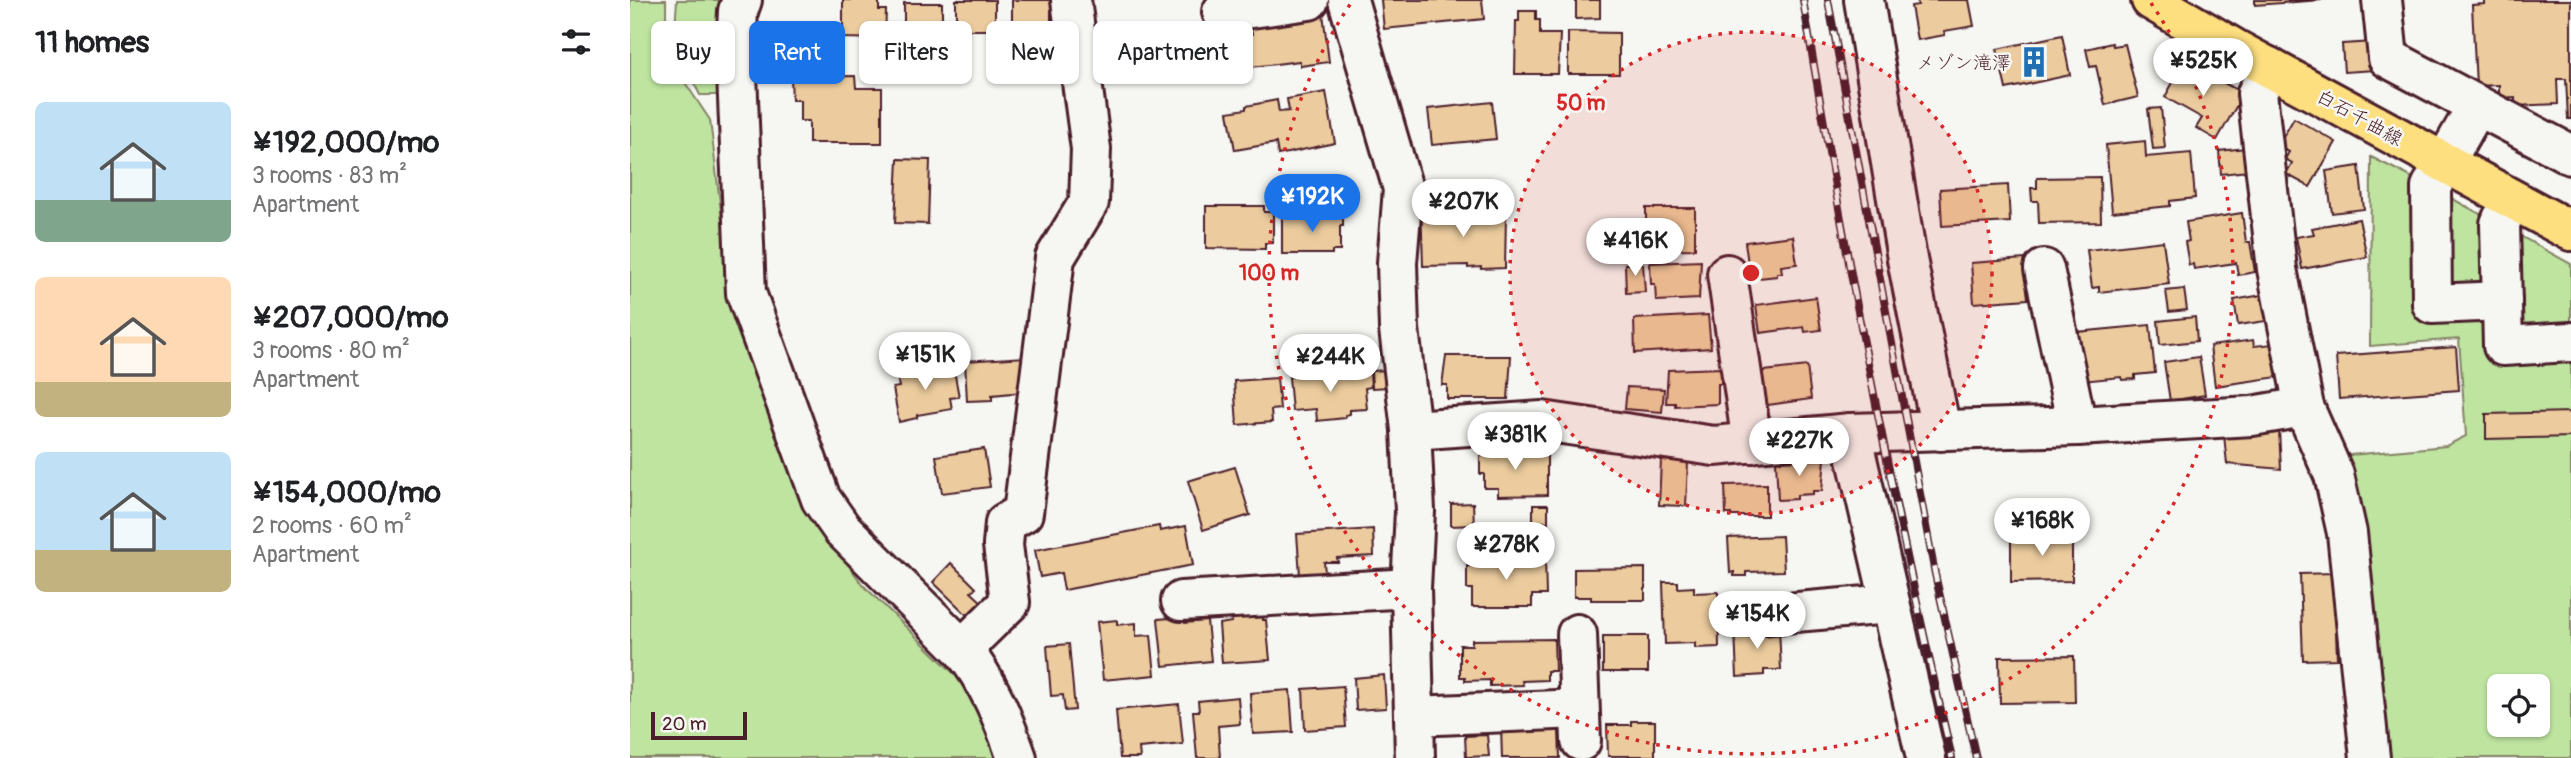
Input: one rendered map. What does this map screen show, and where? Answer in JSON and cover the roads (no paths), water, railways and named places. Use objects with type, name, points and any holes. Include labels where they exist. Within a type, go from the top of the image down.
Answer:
[{"type":"main road","name":"白石千曲線","points":[[2151,0],[2193,10],[2269,67],[2571,231]]},
{"type":"street","points":[[742,0],[738,10],[736,49],[746,293],[821,499],[842,529],[978,668],[1000,707],[1017,758]]},
{"type":"street","points":[[962,649],[1010,602],[1003,545],[1005,523],[1023,513],[1055,258],[1088,202],[1091,149],[1071,0]]},
{"type":"street","points":[[1222,12],[1309,0]]},
{"type":"street","points":[[1348,0],[1403,189],[1396,263],[1399,329],[1411,430],[1415,510],[1411,588],[1415,758]]},
{"type":"street","points":[[1864,0],[1907,260],[1941,431]]},
{"type":"street","points":[[2382,0],[2388,58],[2571,156]]},
{"type":"street","points":[[2269,67],[2257,93],[2277,269],[2304,407],[2334,475],[2347,533],[2370,758]]},
{"type":"street","points":[[2477,106],[2431,187],[2432,304],[2502,301]]},
{"type":"street","points":[[2502,219],[2503,346],[2571,342]]},
{"type":"street","points":[[2044,269],[2077,426]]},
{"type":"street","points":[[1727,274],[1752,443]]},
{"type":"street","points":[[1411,430],[1542,421],[1714,446],[1852,433],[2077,426],[2252,416],[2304,407]]},
{"type":"street","points":[[1852,433],[1926,758]]},
{"type":"street","points":[[1181,601],[1411,588]]},
{"type":"street","points":[[1738,617],[1890,604]]},
{"type":"street","points":[[1414,716],[1580,725],[1577,634]]},
{"type":"railway","points":[[1803,0],[1871,380],[1952,758]]},
{"type":"railway","points":[[1828,0],[1935,574],[1976,758]]},
{"type":"place","name":"メゾン滝澤","points":[[2034,62]]}]
